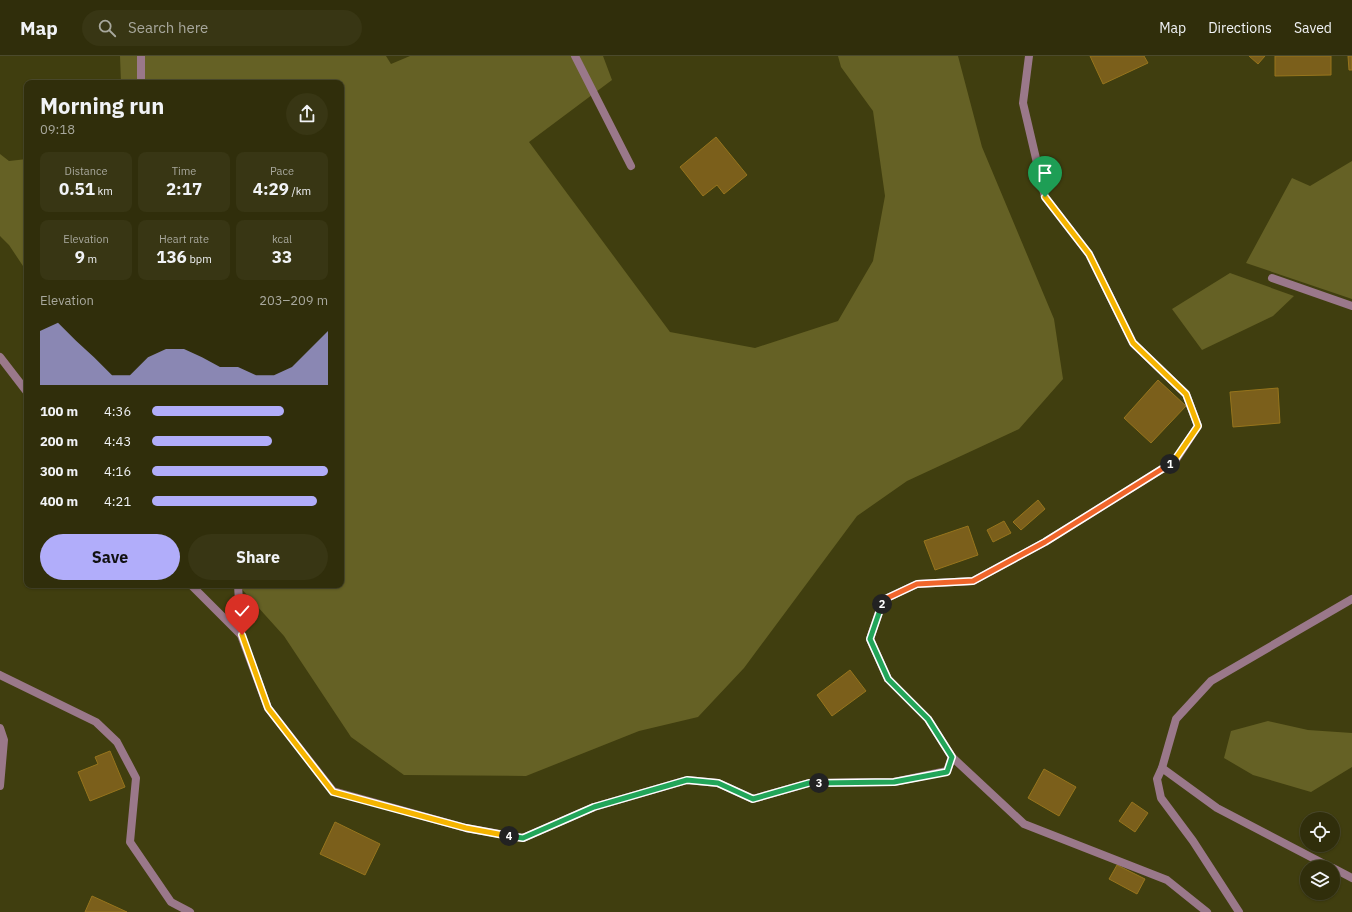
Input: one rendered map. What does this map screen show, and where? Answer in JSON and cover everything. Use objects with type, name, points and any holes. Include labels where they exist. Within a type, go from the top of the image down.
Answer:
[{"type":"street","points":[[141,56],[141,80]]},
{"type":"street","points":[[575,56],[631,166]]},
{"type":"street","points":[[1029,56],[1023,103],[1045,197],[1089,254],[1133,343],[1186,394],[1198,426],[1174,461],[1045,542],[973,581],[917,584],[883,600],[870,639],[888,679],[928,719],[952,757],[1024,824],[1167,880],[1207,912]]},
{"type":"street","points":[[1272,278],[1352,306]]},
{"type":"street","points":[[0,357],[24,388]]},
{"type":"street","points":[[194,588],[242,635]]},
{"type":"street","points":[[238,588],[242,635],[268,708],[333,792],[466,828],[523,838],[594,807],[687,780],[718,783],[753,799],[809,783],[894,782],[947,772],[952,757]]},
{"type":"street","points":[[1239,912],[1193,841],[1161,798],[1157,779],[1162,768],[1176,719],[1211,681],[1352,599]]},
{"type":"street","points":[[0,675],[96,722],[117,742],[136,778],[130,842],[171,902],[190,912]]},
{"type":"street","points":[[0,728],[4,740],[0,786]]},
{"type":"street","points":[[1162,768],[1217,808],[1317,860]]},
{"type":"street","points":[[1340,872],[1352,878]]},
{"type":"shaded area","points":[[120,56],[386,56],[391,64],[410,56],[603,56],[612,80],[529,142],[670,332],[755,348],[838,321],[873,261],[885,196],[873,111],[841,67],[838,56],[958,56],[982,147],[1054,319],[1063,379],[1019,429],[907,481],[857,516],[744,668],[698,717],[639,731],[526,776],[404,775],[351,737],[284,636],[241,588],[344,588],[344,80],[121,80]]},
{"type":"shaded area","points":[[0,154],[9,161],[24,159],[24,268],[9,245],[0,236]]},
{"type":"shaded area","points":[[1352,161],[1352,299],[1246,263],[1292,178],[1310,186]]},
{"type":"shaded area","points":[[1230,273],[1294,296],[1273,316],[1202,350],[1172,309]]},
{"type":"shaded area","points":[[1268,721],[1308,730],[1352,733],[1352,767],[1311,792],[1253,775],[1224,758],[1231,731]]},
{"type":"building","points":[[1090,56],[1144,56],[1148,63],[1103,84]]},
{"type":"building","points":[[1249,56],[1265,56],[1258,64]]},
{"type":"building","points":[[1275,56],[1331,56],[1331,75],[1275,76]]},
{"type":"building","points":[[1348,56],[1352,56],[1352,70],[1349,70]]},
{"type":"building","points":[[716,137],[747,175],[724,194],[717,185],[703,196],[680,167]]},
{"type":"building","points":[[1158,380],[1186,406],[1151,443],[1124,418]]},
{"type":"building","points":[[1278,388],[1280,423],[1233,427],[1230,392]]},
{"type":"building","points":[[1038,500],[1045,509],[1021,530],[1013,522]]},
{"type":"building","points":[[1004,521],[1011,533],[993,542],[987,530]]},
{"type":"building","points":[[968,526],[978,555],[935,570],[924,541]]},
{"type":"building","points":[[850,670],[866,691],[832,716],[817,695]]},
{"type":"building","points":[[110,751],[125,787],[90,801],[78,772],[98,764],[95,757]]},
{"type":"building","points":[[1044,769],[1076,787],[1059,816],[1028,798]]},
{"type":"building","points":[[1132,802],[1148,813],[1135,832],[1119,821]]},
{"type":"building","points":[[335,822],[380,844],[365,875],[320,854]]},
{"type":"building","points":[[1117,865],[1145,879],[1137,894],[1109,879]]},
{"type":"building","points":[[92,896],[127,912],[85,912]]},
{"type":"route","points":[[242,635],[268,708],[333,792],[466,828],[523,838],[594,807],[687,780],[718,783],[753,799],[809,783],[894,782],[947,772],[952,757],[928,719],[888,679],[870,639],[883,600],[917,584],[973,581],[1045,542],[1174,461],[1198,426],[1186,394],[1133,343],[1089,254],[1045,197]]}]
